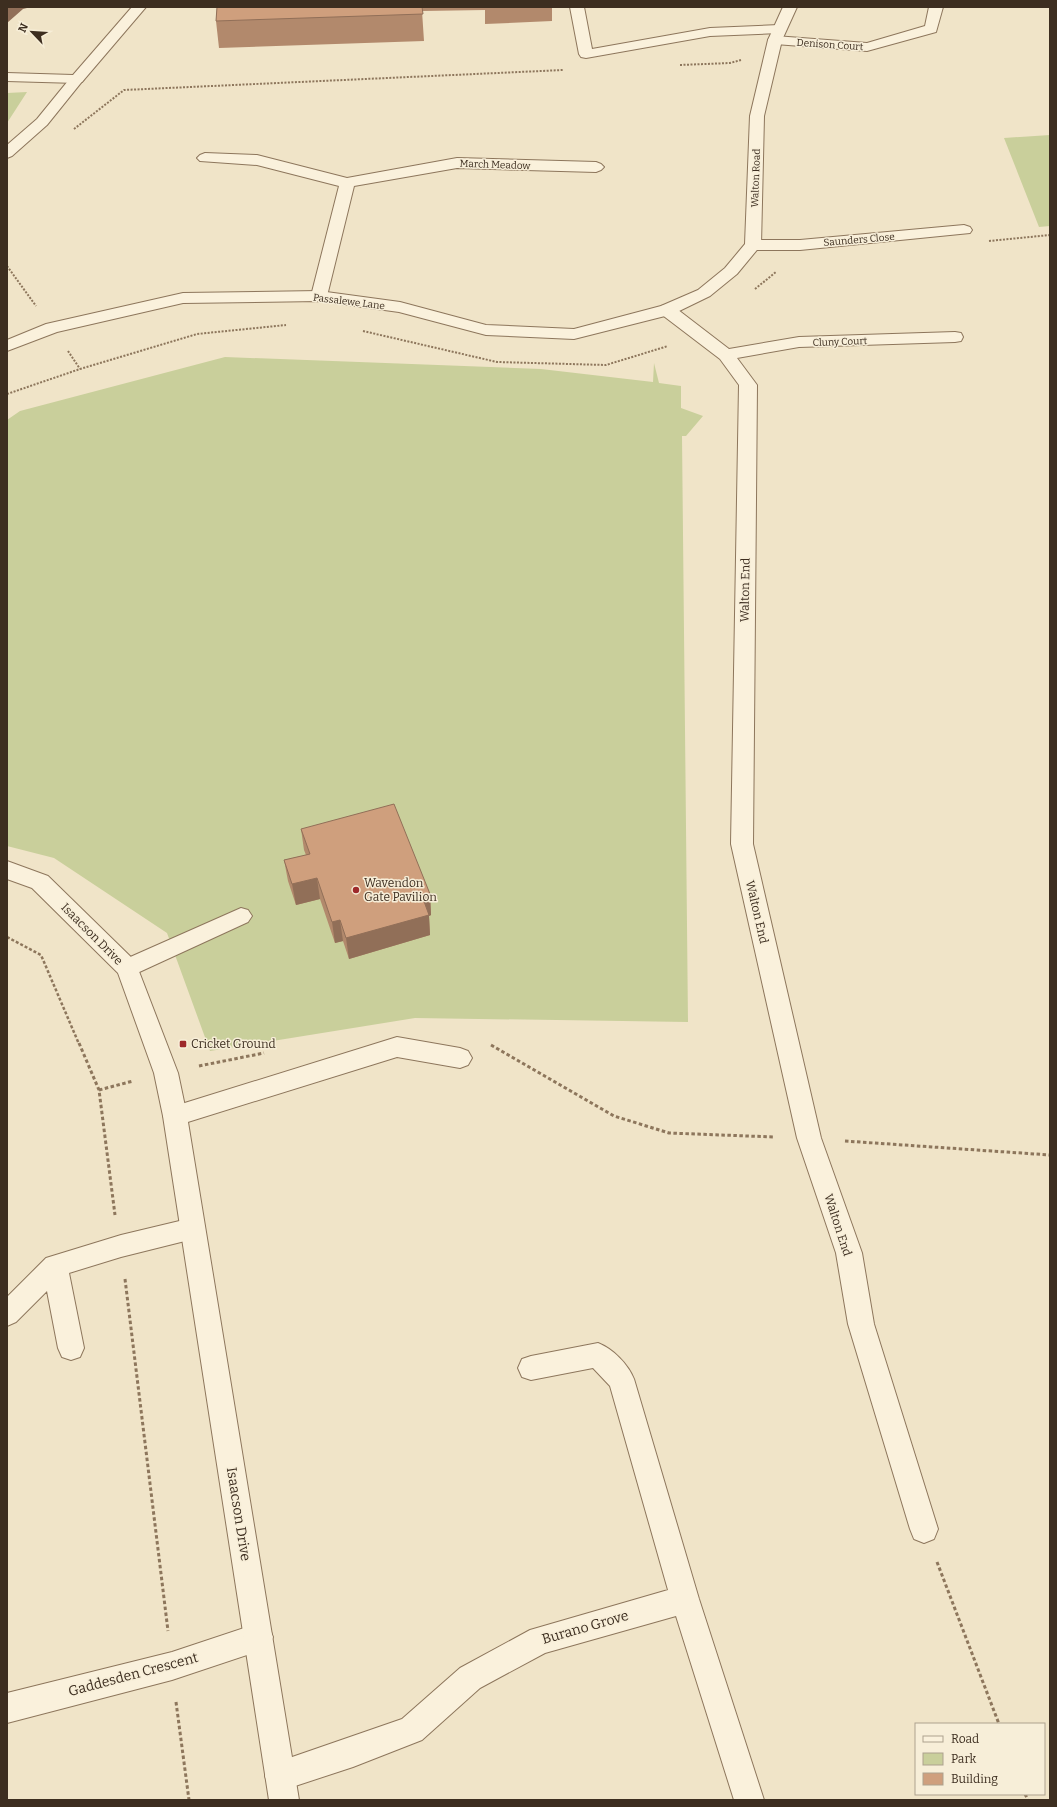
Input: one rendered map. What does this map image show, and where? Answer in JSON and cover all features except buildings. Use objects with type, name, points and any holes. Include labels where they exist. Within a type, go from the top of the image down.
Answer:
[{"type":"street","name":"Walton Road","points":[[753,244],[757,116],[775,40],[790,7]]},
{"type":"street","name":"Denison Court","points":[[775,40],[867,47],[931,29],[936,7]]},
{"type":"street","points":[[7,153],[42,122],[77,79]]},
{"type":"street","name":"March Meadow","points":[[205,158],[257,160],[346,183],[456,163],[596,167]]},
{"type":"street","points":[[319,296],[346,183]]},
{"type":"street","name":"Saunders Close","points":[[753,244],[800,244],[964,230]]},
{"type":"street","points":[[667,310],[704,293],[731,271],[753,244]]},
{"type":"street","name":"Passalewe Lane","points":[[7,346],[52,328],[183,298],[319,296],[400,307],[486,330],[574,334],[667,310]]},
{"type":"street","name":"Walton End","points":[[667,310],[726,355],[748,385],[742,844],[809,1138],[849,1253],[861,1324],[924,1529]]},
{"type":"street","name":"Cluny Court","points":[[726,355],[799,342],[955,337]]},
{"type":"street","name":"Isaacson Drive","points":[[7,870],[40,882],[127,968],[166,1073],[175,1116],[282,1788]]},
{"type":"street","points":[[175,1116],[397,1047],[460,1058]]},
{"type":"street","points":[[7,1314],[55,1266],[121,1246],[192,1229]]},
{"type":"street","points":[[55,1266],[71,1348]]},
{"type":"street","points":[[531,1368],[598,1355],[621,1379],[684,1598],[749,1799]]},
{"type":"street","name":"Burano Grove","points":[[282,1788],[353,1752],[412,1730],[470,1678],[540,1640],[684,1598]]},
{"type":"street","name":"Gaddesden Crescent","points":[[7,1708],[172,1666],[259,1637]]},
{"type":"lane","points":[[7,77],[77,79],[139,7]]},
{"type":"lane","points":[[577,7],[586,54],[710,32],[775,40]]},
{"type":"lane","points":[[127,968],[242,916]]},
{"type":"path","points":[[674,66],[730,63],[775,40]]},
{"type":"path","points":[[124,90],[563,70]]},
{"type":"path","points":[[7,394],[80,369],[197,334],[292,325]]},
{"type":"path","points":[[361,330],[497,362],[606,364],[661,349],[699,335]]},
{"type":"path","points":[[7,936],[41,954],[99,1090],[112,1201],[121,1246],[189,1800]]},
{"type":"path","points":[[490,1045],[614,1116],[669,1133],[809,1138],[1050,1154]]},
{"type":"path","points":[[99,1090],[166,1073],[266,1053]]},
{"type":"path","points":[[924,1529],[998,1723]]},
{"type":"green space","points":[[27,92],[7,123],[7,93]]},
{"type":"green space","points":[[1050,135],[1050,226],[1039,227],[1004,138]]},
{"type":"green space","points":[[225,357],[541,369],[653,382],[654,363],[659,383],[681,386],[681,408],[703,416],[686,436],[682,436],[688,1022],[415,1018],[210,1051],[167,933],[54,858],[7,846],[7,420],[20,411]]},
{"type":"place","name":"Wavendon Gate Pavilion","points":[[356,890]]},
{"type":"place","name":"Cricket Ground","points":[[183,1044]]}]
